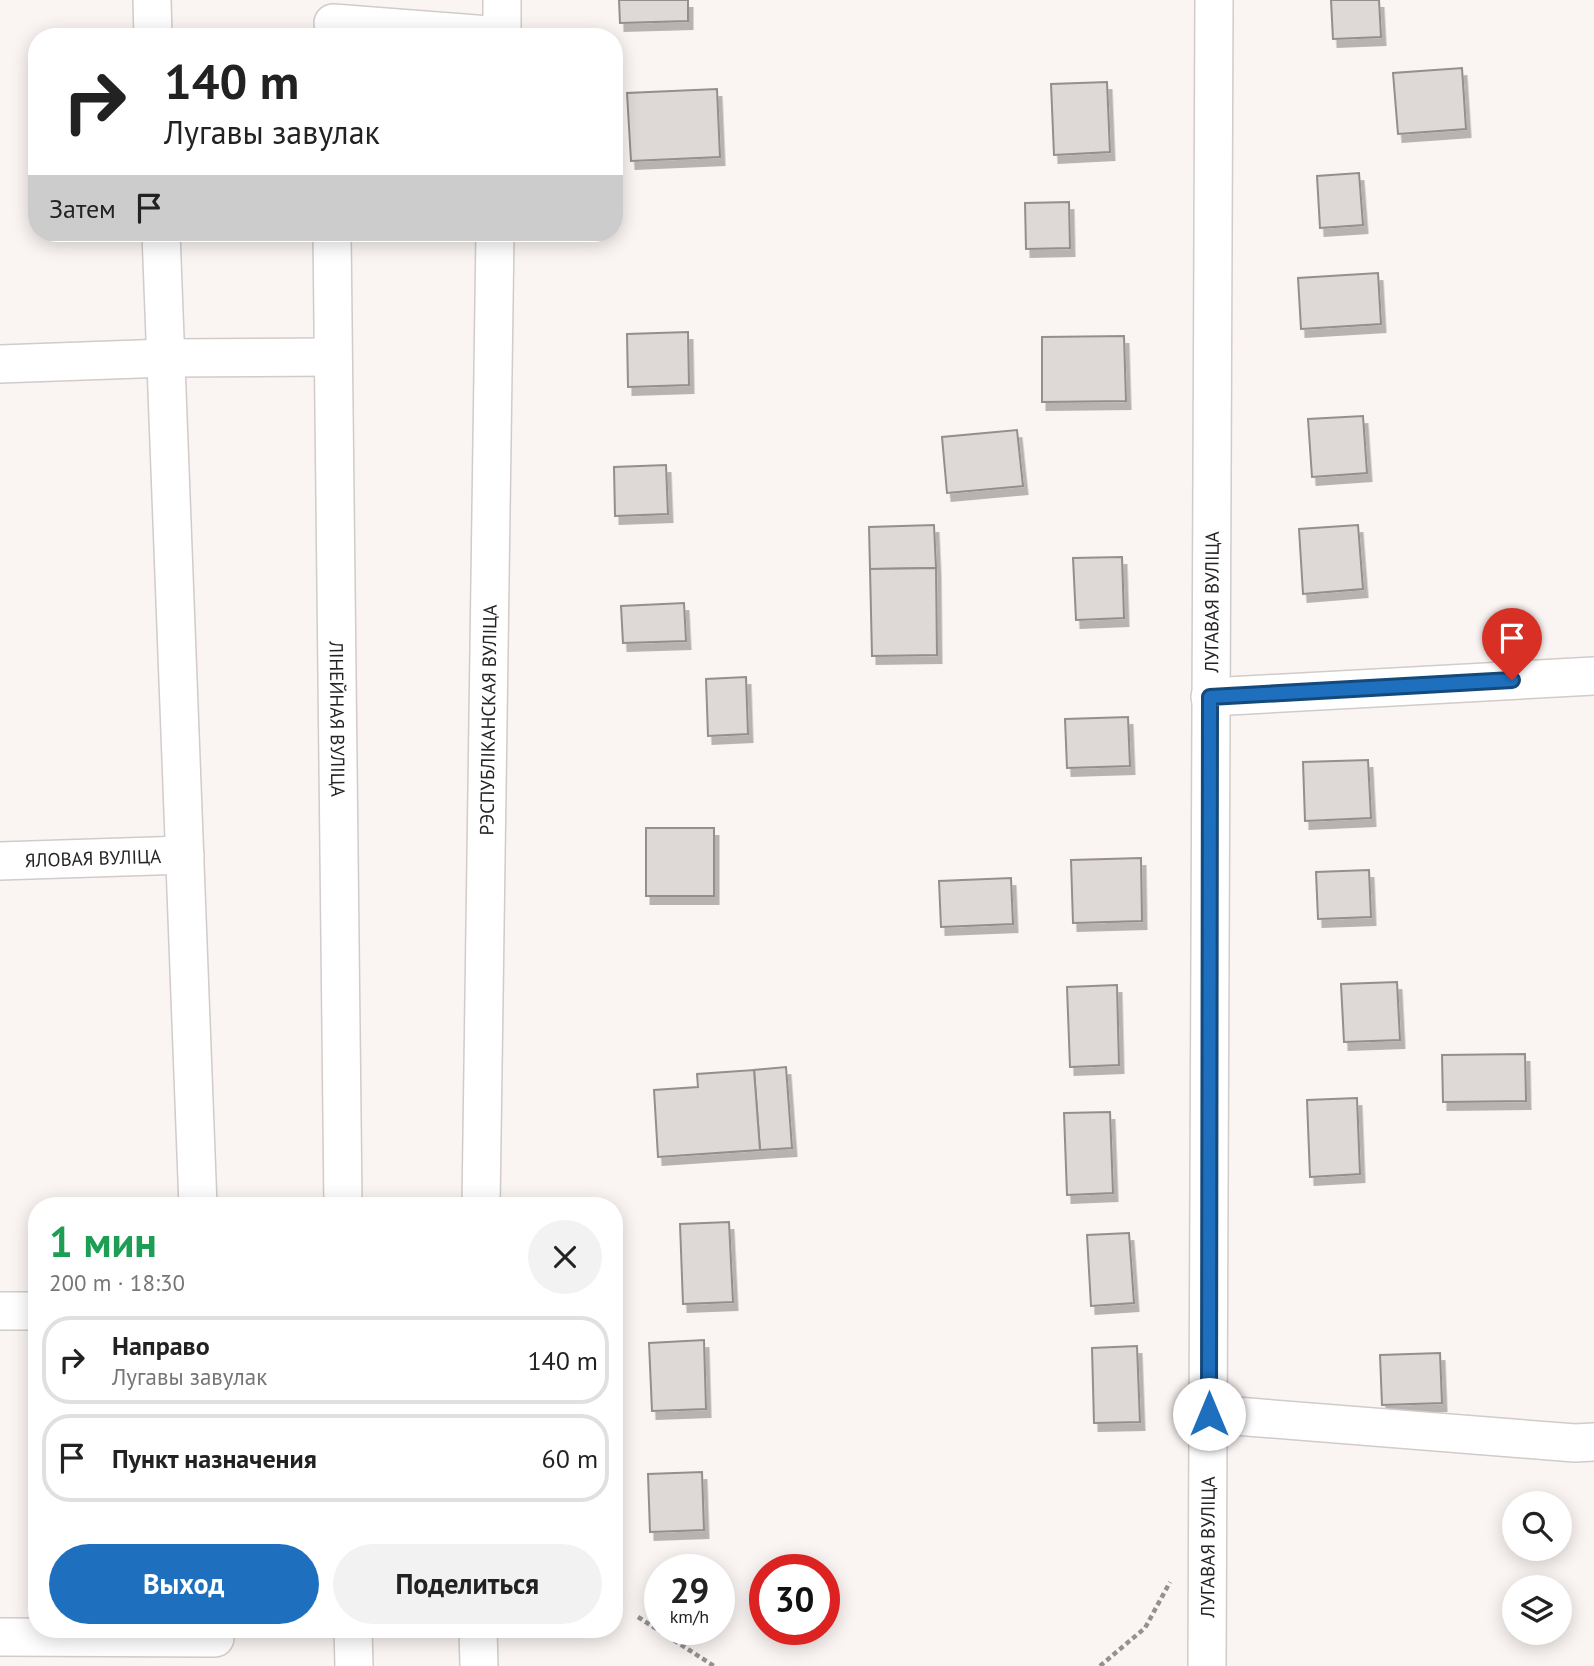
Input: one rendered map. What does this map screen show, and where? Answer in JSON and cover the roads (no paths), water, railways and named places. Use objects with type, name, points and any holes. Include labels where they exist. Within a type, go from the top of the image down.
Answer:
[{"type":"street","points":[[152,0],[153,28]]},
{"type":"street","name":"ЛУГАВАЯ ВУЛІЦА","points":[[1207,1666],[1214,0]]},
{"type":"street","points":[[333,20],[502,24]]},
{"type":"street","points":[[161,242],[198,1197]]},
{"type":"street","name":"ЛІНЕЙНАЯ ВУЛІЦА","points":[[332,242],[343,1197]]},
{"type":"street","name":"РЭСПУБЛІКАНСКАЯ ВУЛІЦА","points":[[481,1197],[495,242]]},
{"type":"street","points":[[0,364],[166,358],[332,357]]},
{"type":"street","points":[[1210,697],[1594,676]]},
{"type":"street","name":"ЯЛОВАЯ ВУЛІЦА","points":[[0,860],[185,855]]},
{"type":"street","points":[[0,1311],[28,1311]]},
{"type":"street","points":[[1209,1414],[1575,1443],[1594,1442]]},
{"type":"street","points":[[0,1637],[28,1637]]},
{"type":"street","points":[[353,1638],[354,1666]]},
{"type":"street","points":[[478,1638],[479,1666]]}]
